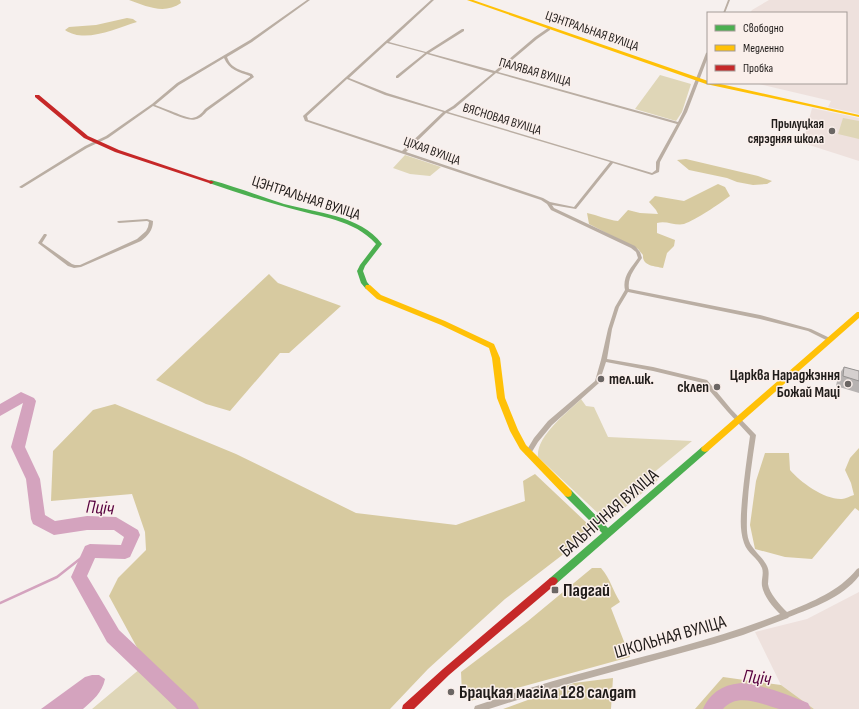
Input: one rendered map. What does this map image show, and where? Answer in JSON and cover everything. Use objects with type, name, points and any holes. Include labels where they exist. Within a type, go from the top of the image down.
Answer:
[{"type":"street","points":[[22,187],[86,147],[107,137],[153,105],[178,84],[251,41],[309,0]]},
{"type":"street","points":[[347,78],[433,0]]},
{"type":"street","name":"ЦЭНТРАЛЬНАЯ ВУЛІЦА","points":[[468,0],[707,82]]},
{"type":"street","points":[[724,12],[728,0]]},
{"type":"street","points":[[403,152],[445,112],[454,107],[549,28]]},
{"type":"street","points":[[397,77],[428,53],[463,30]]},
{"type":"street","name":"ПАЛЯВАЯ ВУЛІЦА","points":[[387,42],[678,123]]},
{"type":"street","points":[[678,123],[685,112],[707,55]]},
{"type":"street","points":[[153,105],[194,119],[202,116],[206,110],[250,79],[251,75],[227,64],[225,56]]},
{"type":"street","name":"ВЯСНОВАЯ ВУЛІЦА","points":[[347,78],[386,94],[652,174],[658,171],[658,162],[678,123]]},
{"type":"street","name":"ЦІХАЯ ВУЛІЦА","points":[[347,78],[305,116],[307,121],[403,152],[549,203]]},
{"type":"street","name":"ЦЭНТРАЛЬНАЯ ВУЛІЦА","points":[[714,84],[859,116]]},
{"type":"street","name":"ЦЭНТРАЛЬНАЯ ВУЛІЦА","points":[[37,96],[81,135],[117,151],[293,208],[344,221],[372,236],[379,244],[362,266],[360,271],[364,283],[378,297],[443,323],[492,346],[496,355],[498,381],[506,412],[514,434],[528,453]]},
{"type":"street","points":[[549,203],[575,208],[610,162]]},
{"type":"street","points":[[549,203],[552,209],[633,247],[638,252],[640,258],[628,276],[625,285],[627,290],[617,307],[610,329],[604,360],[596,382],[550,424],[536,440],[528,453],[608,534]]},
{"type":"street","points":[[45,235],[40,243],[70,265],[74,267],[81,266],[139,240],[146,235],[151,226],[151,221],[147,220],[142,222],[119,222]]},
{"type":"street","points":[[627,290],[760,317],[809,330],[830,340]]},
{"type":"street","name":"БАЛЬНІЧНАЯ ВУЛІЦА","points":[[407,709],[446,672],[608,534],[859,314]]},
{"type":"street","points":[[604,360],[705,381],[754,435],[744,516],[747,544],[762,562],[767,573],[765,586],[776,607],[786,616]]},
{"type":"street","name":"ШКОЛЬНАЯ ВУЛІЦА","points":[[478,709],[566,681],[727,637],[786,616],[837,592],[859,571]]},
{"type":"shaded area","points":[[129,0],[180,0],[181,3],[175,7],[162,9],[148,7]]},
{"type":"shaded area","points":[[769,0],[859,0],[859,114],[828,107],[831,101],[759,84],[847,84],[847,12],[751,12]]},
{"type":"shaded area","points":[[127,18],[133,19],[137,22],[101,34],[82,36],[65,30],[69,27],[96,25]]},
{"type":"shaded area","points":[[660,75],[691,84],[682,112],[676,121],[635,109]]},
{"type":"shaded area","name":"Прылуцкая сярэдняя школа","points":[[812,108],[859,118],[859,161],[803,143]]},
{"type":"shaded area","points":[[843,118],[859,121],[859,139],[838,134]]},
{"type":"shaded area","points":[[405,155],[441,167],[430,176],[410,174],[393,168]]},
{"type":"shaded area","points":[[686,159],[758,176],[772,181],[767,184],[753,185],[689,170],[677,160]]},
{"type":"shaded area","points":[[718,184],[725,187],[730,196],[707,212],[684,224],[664,222],[657,223],[657,233],[675,240],[674,246],[667,253],[663,268],[647,263],[643,259],[643,255],[638,249],[589,224],[587,213],[618,221],[628,210],[640,213],[658,214],[649,202],[655,196],[684,201]]},
{"type":"shaded area","points":[[269,274],[278,283],[341,306],[289,353],[280,353],[230,411],[206,404],[156,380]]},
{"type":"shaded area","points":[[581,399],[586,406],[594,407],[608,437],[692,441],[652,474],[658,480],[611,519],[602,517],[538,457],[542,441],[547,433]]},
{"type":"shaded area","points":[[115,404],[236,454],[356,513],[456,525],[525,501],[523,481],[535,474],[589,525],[587,536],[505,599],[428,669],[390,709],[197,709],[140,653],[109,596],[118,578],[146,550],[145,532],[132,494],[51,501],[53,451],[93,410]]},
{"type":"shaded area","points":[[859,448],[859,511],[855,508],[812,559],[785,557],[755,549],[750,525],[756,481],[765,453],[789,453],[790,470],[806,485],[828,497],[845,499],[854,495],[851,483],[845,470],[850,458]]},
{"type":"shaded area","points":[[592,568],[601,568],[620,602],[611,608],[630,657],[470,701],[462,695],[461,672],[528,621]]},
{"type":"shaded area","points":[[859,592],[859,709],[814,709],[781,685],[755,632],[807,619]]},
{"type":"shaded area","points":[[141,668],[184,709],[92,709]]},
{"type":"shaded area","points":[[99,675],[105,679],[104,684],[94,699],[83,709],[41,709],[85,677]]},
{"type":"shaded area","points":[[723,677],[781,685],[814,709],[695,709]]},
{"type":"shaded area","points":[[613,678],[611,709],[503,709],[574,683]]},
{"type":"building","points":[[844,367],[859,371],[859,381],[843,376]]},
{"type":"waterway","name":"Пціч","points":[[0,411],[21,397],[30,401],[18,447],[33,479],[38,519],[54,528],[87,523],[116,524],[133,535],[125,552],[90,551],[79,577],[113,636],[190,709]]},
{"type":"waterway","points":[[0,603],[57,577],[90,551]]},
{"type":"waterway","name":"Пціч","points":[[712,709],[725,695],[734,692],[764,695],[802,709]]},
{"type":"traffic: fast","points":[[211,182],[293,208],[340,220],[363,229],[379,244],[362,266],[360,271],[364,283],[368,287]]},
{"type":"traffic: fast","points":[[553,581],[705,449]]},
{"type":"traffic: fast","points":[[568,493],[608,534]]},
{"type":"traffic: slow","points":[[469,0],[707,83]]},
{"type":"traffic: slow","points":[[715,84],[859,116]]},
{"type":"traffic: slow","points":[[368,287],[379,297],[443,323],[492,346],[496,358],[501,398],[514,431],[523,447],[568,493]]},
{"type":"traffic: slow","points":[[705,449],[859,314]]},
{"type":"traffic: jam","points":[[37,96],[86,137],[117,151],[211,182]]},
{"type":"traffic: jam","points":[[407,709],[446,672],[553,581]]},
{"type":"place","name":"Прылуцкая сярэдняя школа","points":[[832,131]]},
{"type":"place","name":"тел.шк.","points":[[601,379]]},
{"type":"place","name":"Царква Нараджэння Божай Маці","points":[[848,384]]},
{"type":"place","name":"склеп","points":[[717,387]]},
{"type":"place","name":"Падгай","points":[[555,590]]},
{"type":"place","name":"Брацкая магіла 128 салдат","points":[[451,692]]}]
